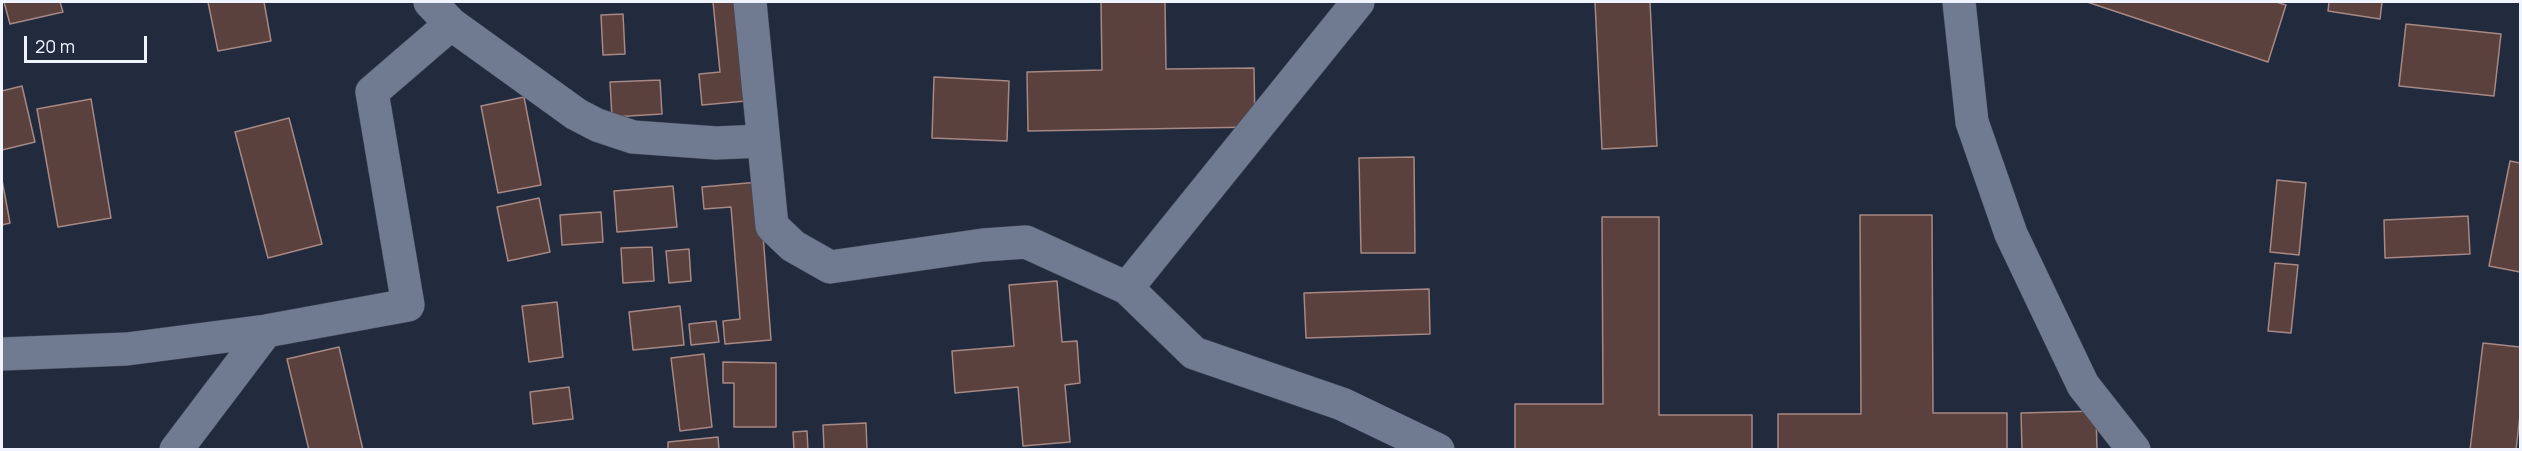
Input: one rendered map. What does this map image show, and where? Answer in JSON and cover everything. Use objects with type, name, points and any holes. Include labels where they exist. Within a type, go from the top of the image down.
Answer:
[{"type":"street","points":[[750,2],[772,226],[793,246],[830,267],[983,245],[1026,242],[1127,288],[1194,353],[1342,404],[1438,450]]},
{"type":"street","points":[[1127,288],[1358,2]]},
{"type":"street","points":[[1959,2],[1972,122],[2011,234],[2083,386],[2134,450]]},
{"type":"street","points":[[2,354],[127,349],[266,331],[408,305],[372,92],[441,13],[576,114],[597,125],[633,137],[716,143],[762,141]]},
{"type":"street","points":[[176,450],[266,331]]},
{"type":"building","points":[[4,2],[60,2],[63,12],[10,24]]},
{"type":"building","points":[[208,2],[264,2],[271,41],[218,51]]},
{"type":"building","points":[[713,2],[748,2],[757,100],[702,105],[699,74],[720,72]]},
{"type":"building","points":[[1101,2],[1165,2],[1166,69],[1254,68],[1255,127],[1028,131],[1027,72],[1102,70]]},
{"type":"building","points":[[1595,2],[1650,2],[1657,146],[1602,149]]},
{"type":"building","points":[[2087,2],[2276,2],[2286,5],[2268,62]]},
{"type":"building","points":[[2329,2],[2382,2],[2380,19],[2328,11]]},
{"type":"building","points":[[623,14],[625,54],[603,55],[601,15]]},
{"type":"building","points":[[2406,24],[2501,34],[2494,96],[2399,86]]},
{"type":"building","points":[[934,77],[1009,81],[1007,141],[932,138]]},
{"type":"building","points":[[660,80],[662,114],[612,117],[610,82]]},
{"type":"building","points":[[22,86],[35,142],[2,150],[2,91]]},
{"type":"building","points":[[524,97],[541,185],[498,193],[481,106]]},
{"type":"building","points":[[91,99],[111,218],[58,227],[37,109]]},
{"type":"building","points":[[289,118],[322,244],[268,258],[235,132]]},
{"type":"building","points":[[1414,157],[1415,253],[1361,253],[1359,158]]},
{"type":"building","points":[[2510,161],[2520,163],[2520,272],[2489,266]]},
{"type":"building","points":[[2,180],[10,223],[2,225]]},
{"type":"building","points":[[2277,180],[2306,183],[2299,255],[2270,252]]},
{"type":"building","points":[[759,182],[771,340],[725,344],[723,321],[740,319],[731,207],[704,209],[702,187]]},
{"type":"building","points":[[673,186],[677,227],[617,232],[614,191]]},
{"type":"building","points":[[539,198],[550,252],[508,261],[497,207]]},
{"type":"building","points":[[601,212],[603,242],[562,245],[560,215]]},
{"type":"building","points":[[1860,215],[1932,215],[1933,413],[2007,413],[2007,450],[1778,450],[1778,414],[1861,414]]},
{"type":"building","points":[[2468,216],[2470,254],[2385,258],[2384,220]]},
{"type":"building","points":[[1602,217],[1659,217],[1659,415],[1752,415],[1752,450],[1515,450],[1515,404],[1603,404]]},
{"type":"building","points":[[652,247],[654,281],[623,283],[621,248]]},
{"type":"building","points":[[689,249],[691,281],[669,283],[666,251]]},
{"type":"building","points":[[2275,263],[2298,265],[2291,333],[2268,331]]},
{"type":"building","points":[[1057,281],[1062,342],[1077,341],[1080,383],[1065,385],[1070,442],[1023,446],[1018,387],[955,393],[952,351],[1014,346],[1009,285]]},
{"type":"building","points":[[1429,289],[1430,334],[1306,338],[1304,293]]},
{"type":"building","points":[[557,302],[563,357],[529,362],[522,306]]},
{"type":"building","points":[[680,306],[684,345],[633,350],[629,312]]},
{"type":"building","points":[[716,321],[719,342],[691,345],[689,324]]},
{"type":"building","points":[[2483,343],[2520,347],[2520,415],[2516,450],[2470,450]]},
{"type":"building","points":[[339,347],[363,450],[309,450],[287,359]]},
{"type":"building","points":[[704,354],[712,427],[680,431],[671,358]]},
{"type":"building","points":[[723,362],[776,363],[776,427],[734,427],[734,383],[723,383]]},
{"type":"building","points":[[569,387],[573,419],[533,424],[530,392]]},
{"type":"building","points":[[2096,411],[2097,450],[2022,450],[2021,413]]},
{"type":"building","points":[[866,423],[867,450],[824,450],[823,425]]},
{"type":"building","points":[[807,431],[808,450],[794,450],[793,432]]},
{"type":"building","points":[[718,437],[719,450],[668,450],[668,442]]}]
